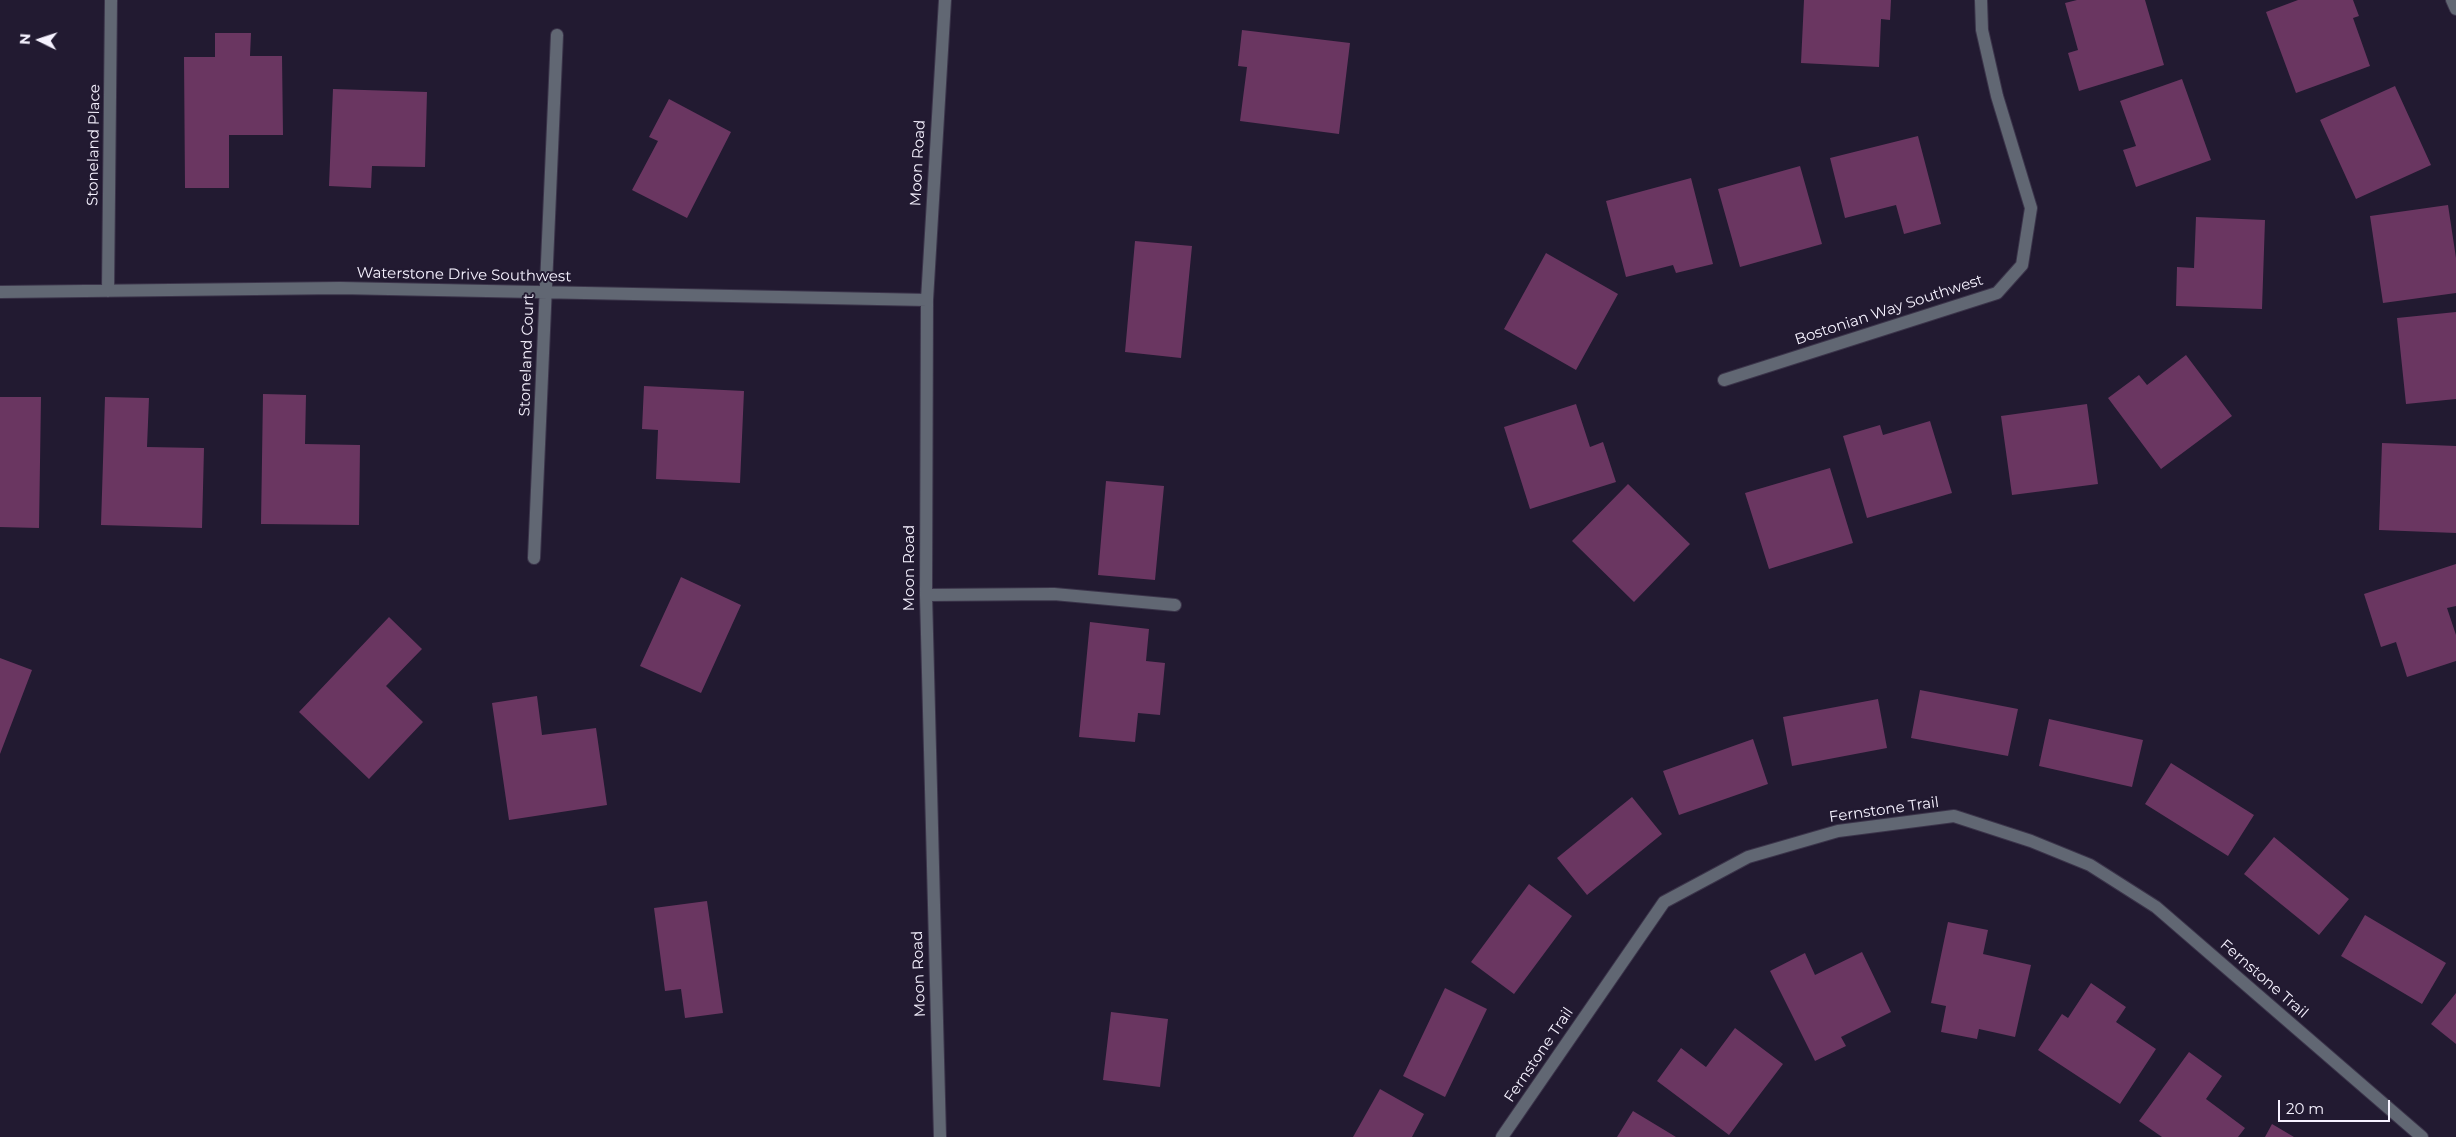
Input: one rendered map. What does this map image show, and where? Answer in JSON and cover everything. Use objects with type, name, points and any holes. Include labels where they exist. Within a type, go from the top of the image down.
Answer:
[{"type":"street","name":"Stoneland Place","points":[[108,291],[111,0]]},
{"type":"street","name":"Moon Road","points":[[940,1137],[926,595],[927,300],[945,0]]},
{"type":"street","name":"Bostonian Way Southwest","points":[[1724,380],[1997,293],[2022,265],[2030,208],[1997,96],[1982,30],[1981,0]]},
{"type":"street","points":[[2452,0],[2456,9]]},
{"type":"street","name":"Stoneland Court","points":[[534,558],[557,35]]},
{"type":"street","name":"Waterstone Drive Southwest","points":[[0,292],[340,288],[927,300]]},
{"type":"street","points":[[926,595],[1054,594],[1175,605]]},
{"type":"street","name":"Fernstone Trail","points":[[1502,1137],[1664,902],[1748,857],[1838,831],[1954,816],[2090,865],[2156,907],[2422,1137]]},
{"type":"building","points":[[1804,0],[1891,0],[1890,20],[1881,19],[1879,67],[1801,63]]},
{"type":"building","points":[[2077,0],[2145,0],[2164,65],[2079,91],[2068,53],[2078,50],[2065,3]]},
{"type":"building","points":[[2298,0],[2353,0],[2359,16],[2353,18],[2370,66],[2296,93],[2266,12]]},
{"type":"building","points":[[1242,30],[1350,43],[1339,134],[1240,121],[1247,67],[1238,66]]},
{"type":"building","points":[[215,33],[251,33],[250,56],[282,56],[283,135],[229,135],[229,188],[185,188],[184,57],[215,57]]},
{"type":"building","points":[[2182,79],[2211,160],[2136,187],[2123,150],[2136,146],[2120,101]]},
{"type":"building","points":[[2395,86],[2431,165],[2356,199],[2320,120]]},
{"type":"building","points":[[333,89],[427,92],[425,167],[372,166],[371,188],[329,186]]},
{"type":"building","points":[[669,99],[731,132],[687,218],[632,190],[658,141],[649,137]]},
{"type":"building","points":[[1918,136],[1941,224],[1904,234],[1896,205],[1845,218],[1830,158]]},
{"type":"building","points":[[1800,166],[1822,244],[1740,267],[1718,189]]},
{"type":"building","points":[[1691,178],[1713,264],[1676,273],[1673,265],[1626,277],[1606,201]]},
{"type":"building","points":[[2448,205],[2456,258],[2456,293],[2383,303],[2370,216]]},
{"type":"building","points":[[2196,217],[2265,220],[2262,309],[2176,306],[2177,267],[2194,268]]},
{"type":"building","points":[[1135,241],[1192,246],[1181,358],[1125,352]]},
{"type":"building","points":[[1546,253],[1618,294],[1576,370],[1504,329]]},
{"type":"building","points":[[2456,312],[2456,399],[2406,404],[2397,318]]},
{"type":"building","points":[[2186,355],[2232,416],[2161,469],[2108,398],[2139,375],[2147,385]]},
{"type":"building","points":[[644,386],[744,391],[740,483],[656,479],[658,430],[642,429]]},
{"type":"building","points":[[263,394],[306,395],[305,444],[360,445],[359,525],[261,524]]},
{"type":"building","points":[[0,397],[41,397],[39,528],[0,527]]},
{"type":"building","points":[[105,397],[149,398],[147,447],[204,448],[202,528],[101,525]]},
{"type":"building","points":[[1576,404],[1590,447],[1603,442],[1616,482],[1530,509],[1504,427]]},
{"type":"building","points":[[2087,404],[2098,484],[2012,495],[2001,416]]},
{"type":"building","points":[[1930,421],[1952,493],[1867,518],[1843,436],[1880,425],[1883,435]]},
{"type":"building","points":[[2382,443],[2456,446],[2456,533],[2379,530]]},
{"type":"building","points":[[1830,468],[1853,543],[1769,569],[1745,493]]},
{"type":"building","points":[[1106,481],[1164,486],[1155,580],[1098,575]]},
{"type":"building","points":[[1628,484],[1690,544],[1634,602],[1572,541]]},
{"type":"building","points":[[2456,564],[2456,606],[2447,608],[2456,635],[2456,661],[2407,677],[2396,642],[2381,647],[2364,594]]},
{"type":"building","points":[[681,577],[741,605],[701,693],[640,666]]},
{"type":"building","points":[[389,617],[422,649],[386,686],[423,722],[369,779],[299,712]]},
{"type":"building","points":[[1090,622],[1149,629],[1146,661],[1165,663],[1160,715],[1138,713],[1135,742],[1079,737]]},
{"type":"building","points":[[0,658],[32,670],[0,754]]},
{"type":"building","points":[[1920,690],[2018,709],[2008,756],[1911,738]]},
{"type":"building","points":[[537,696],[542,735],[596,728],[607,805],[509,820],[492,703]]},
{"type":"building","points":[[1878,699],[1887,748],[1792,766],[1783,717]]},
{"type":"building","points":[[2049,719],[2143,740],[2132,787],[2039,766]]},
{"type":"building","points":[[1753,739],[1768,784],[1679,815],[1663,771]]},
{"type":"building","points":[[2171,763],[2254,815],[2228,856],[2145,804]]},
{"type":"building","points":[[1632,797],[1662,834],[1587,895],[1557,858]]},
{"type":"building","points":[[2274,837],[2349,899],[2319,935],[2244,874]]},
{"type":"building","points":[[1529,884],[1572,916],[1514,994],[1471,962]]},
{"type":"building","points":[[707,901],[723,1013],[685,1018],[681,989],[665,991],[654,908]]},
{"type":"building","points":[[2365,915],[2446,963],[2422,1004],[2341,956]]},
{"type":"building","points":[[1948,922],[1988,930],[1983,954],[2031,965],[2015,1037],[1979,1029],[1977,1039],[1941,1032],[1946,1006],[1931,1003]]},
{"type":"building","points":[[1862,952],[1891,1012],[1841,1037],[1846,1046],[1815,1061],[1770,971],[1805,953],[1815,975]]},
{"type":"building","points":[[2091,983],[2126,1007],[2116,1022],[2156,1049],[2120,1104],[2038,1050],[2062,1014],[2068,1018]]},
{"type":"building","points":[[1445,988],[1487,1009],[1445,1097],[1403,1076]]},
{"type":"building","points":[[2456,993],[2456,1044],[2431,1024]]},
{"type":"building","points":[[1111,1012],[1168,1019],[1160,1087],[1103,1080]]},
{"type":"building","points":[[1735,1028],[1783,1064],[1729,1135],[1657,1081],[1681,1048],[1706,1067]]},
{"type":"building","points":[[2189,1052],[2222,1076],[2206,1099],[2245,1128],[2238,1137],[2162,1137],[2139,1121]]},
{"type":"building","points":[[1380,1089],[1424,1114],[1412,1137],[1353,1137]]},
{"type":"building","points":[[1633,1111],[1676,1137],[1617,1137]]},
{"type":"building","points":[[2272,1124],[2294,1137],[2265,1137]]}]
